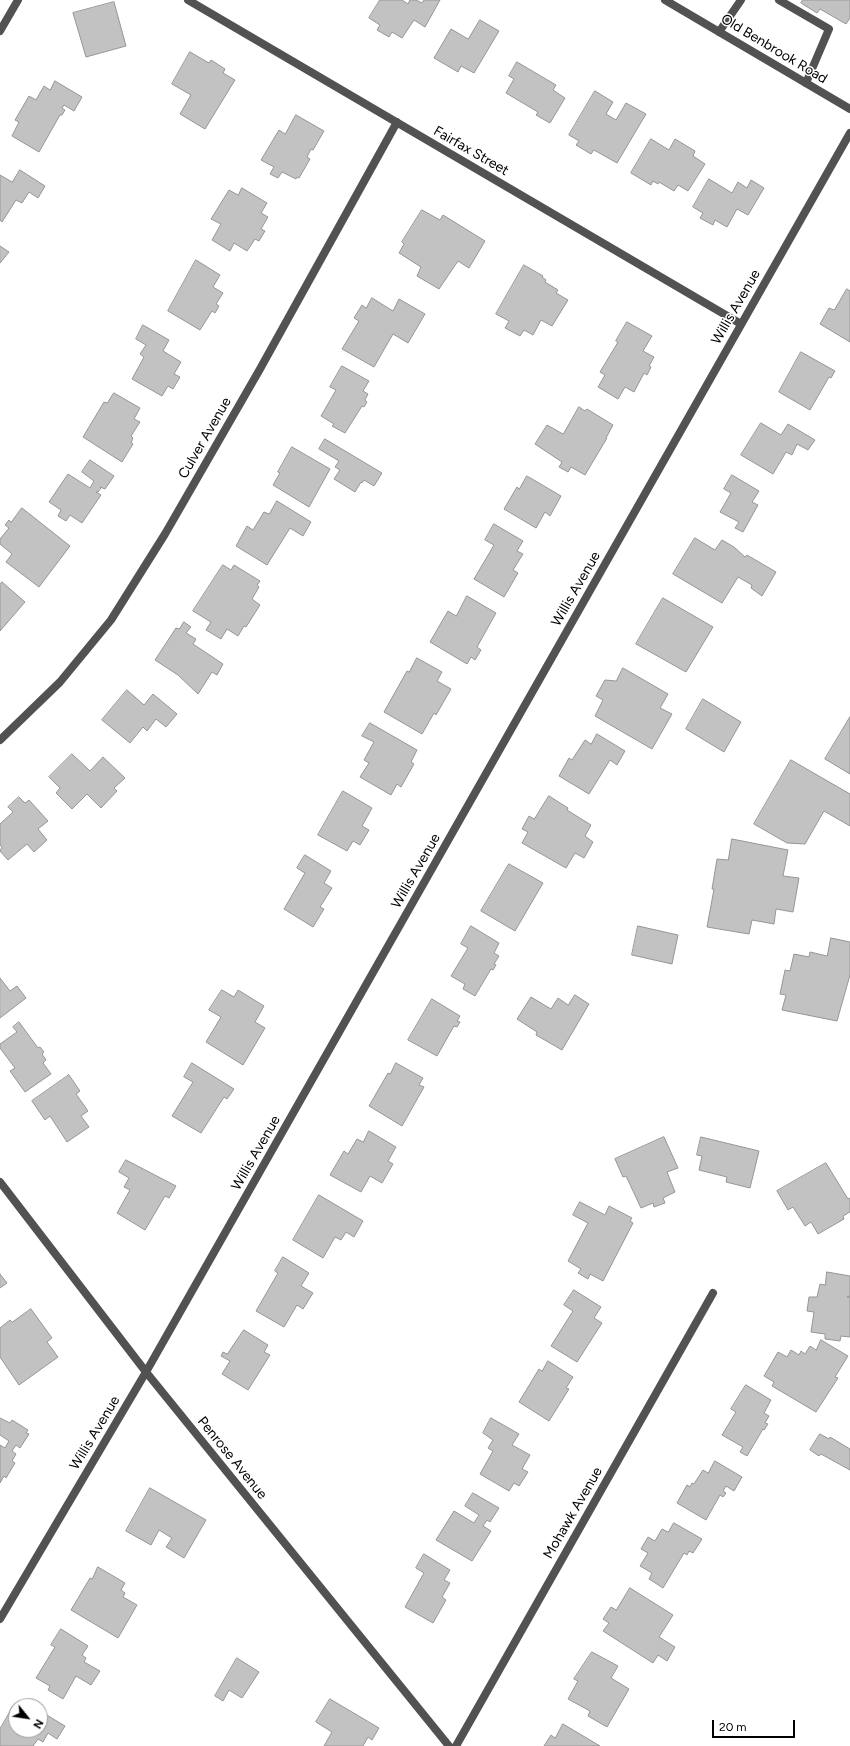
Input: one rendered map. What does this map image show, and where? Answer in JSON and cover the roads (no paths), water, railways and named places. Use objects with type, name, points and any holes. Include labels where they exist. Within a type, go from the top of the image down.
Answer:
[{"type":"street","points":[[0,31],[18,0]]},
{"type":"street","name":"Fairfax Street","points":[[188,0],[741,324]]},
{"type":"street","name":"Old Benbrook Road","points":[[665,0],[850,109]]},
{"type":"street","points":[[720,32],[741,0]]},
{"type":"street","points":[[779,0],[828,29],[806,83]]},
{"type":"street","name":"Culver Avenue","points":[[0,740],[60,682],[110,620],[165,534],[256,376],[397,122]]},
{"type":"street","name":"Willis Avenue","points":[[0,1620],[146,1372],[850,133]]},
{"type":"street","name":"Penrose Avenue","points":[[0,1182],[146,1372],[449,1746]]},
{"type":"street","name":"Mohawk Avenue","points":[[456,1746],[713,1293]]}]
